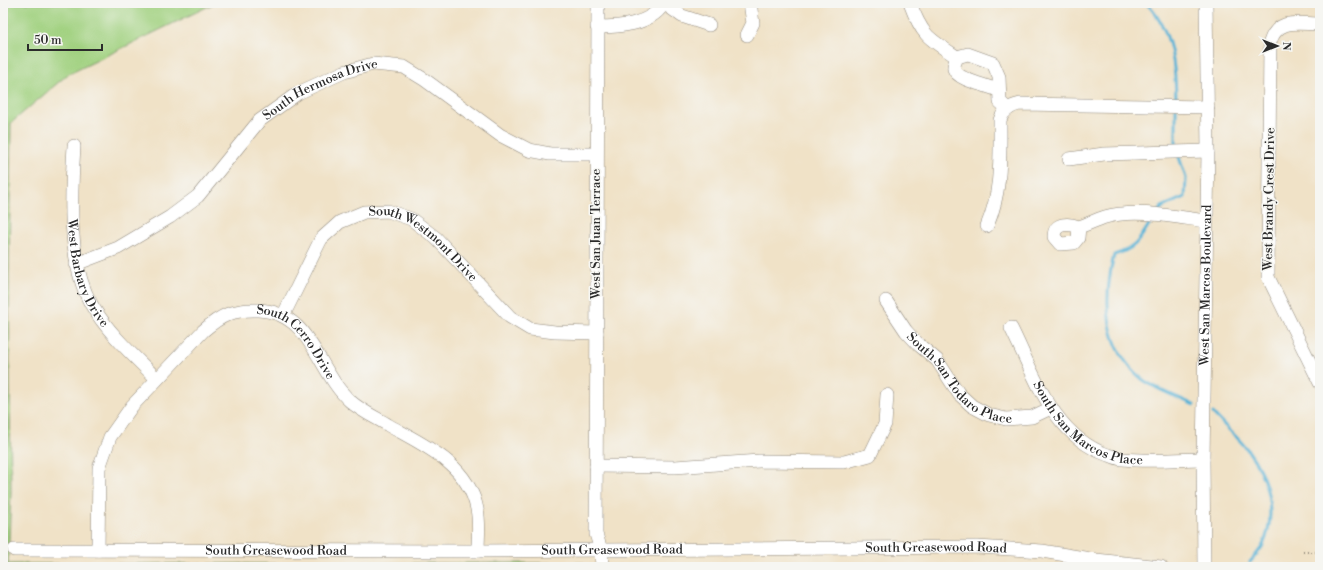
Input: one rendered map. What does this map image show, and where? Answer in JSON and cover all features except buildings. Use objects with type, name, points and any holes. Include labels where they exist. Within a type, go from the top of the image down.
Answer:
[{"type":"street","name":"West San Juan Terrace","points":[[598,3],[596,154],[596,534],[601,550],[602,567]]},
{"type":"street","points":[[747,35],[753,23],[750,3]]},
{"type":"street","points":[[910,3],[922,31],[932,41],[958,57],[968,54],[993,63],[999,77],[1000,102],[1008,109]]},
{"type":"street","name":"West San Marcos Boulevard","points":[[1204,567],[1203,459],[1208,151],[1206,3]]},
{"type":"street","points":[[597,27],[630,24],[658,12],[662,4],[668,6],[682,16],[709,25]]},
{"type":"street","name":"West Brandy Crest Drive","points":[[1320,24],[1274,25],[1270,42],[1268,277],[1320,383]]},
{"type":"street","points":[[958,57],[954,71],[969,80],[999,91]]},
{"type":"street","name":"South Hermosa Drive","points":[[76,264],[118,248],[170,217],[198,196],[259,121],[298,93],[344,72],[373,64],[404,67],[426,80],[500,135],[529,150],[550,154],[596,154]]},
{"type":"street","points":[[987,226],[995,205],[998,190],[1000,120],[1008,109],[1020,104],[1208,107]]},
{"type":"street","name":"West Barbary Drive","points":[[74,146],[71,195],[76,264],[91,303],[108,328],[158,379]]},
{"type":"street","points":[[1069,158],[1104,154],[1208,151]]},
{"type":"street","name":"South Westmont Drive","points":[[283,316],[321,239],[340,222],[364,212],[388,211],[411,219],[436,238],[510,317],[530,329],[555,332],[597,333]]},
{"type":"street","points":[[1079,227],[1106,216],[1129,214],[1147,214],[1206,221]]},
{"type":"street","name":"South San Todaro Place","points":[[886,301],[906,330],[919,345],[937,360],[959,394],[972,406],[989,415],[1006,419],[1032,418],[1051,408]]},
{"type":"street","name":"South Cerro Drive","points":[[98,550],[99,468],[110,437],[132,406],[203,331],[215,320],[233,312],[247,310],[268,311],[290,319],[303,332],[333,382],[350,401],[365,412],[441,455],[455,467],[468,486],[477,508],[478,551]]},
{"type":"street","name":"South San Marcos Place","points":[[1011,328],[1051,408],[1061,423],[1078,440],[1100,452],[1122,459],[1203,459]]},
{"type":"street","points":[[596,466],[675,467],[759,461],[844,462],[870,455],[885,424],[888,394]]},
{"type":"street","name":"South Greasewood Road","points":[[14,550],[478,551],[977,547],[1042,551],[1096,563],[1161,567]]},
{"type":"path","points":[[1303,552],[1320,552]]},
{"type":"green space","points":[[3,3],[215,3],[67,75],[11,123],[9,273],[11,492],[8,564],[584,563],[585,567],[3,567]]},
{"type":"waterway","points":[[1146,3],[1155,13],[1162,25],[1171,49],[1175,76],[1176,103]]},
{"type":"waterway","points":[[1176,109],[1176,149]]},
{"type":"waterway","points":[[1159,211],[1162,207],[1185,197],[1186,178],[1178,154]]},
{"type":"waterway","points":[[1154,217],[1142,236],[1134,245],[1123,252],[1114,255],[1108,289],[1110,322],[1120,353],[1129,367],[1148,383],[1194,405]]},
{"type":"waterway","points":[[1213,413],[1247,449],[1260,471],[1268,495],[1270,520],[1267,533],[1262,547],[1250,562]]}]
